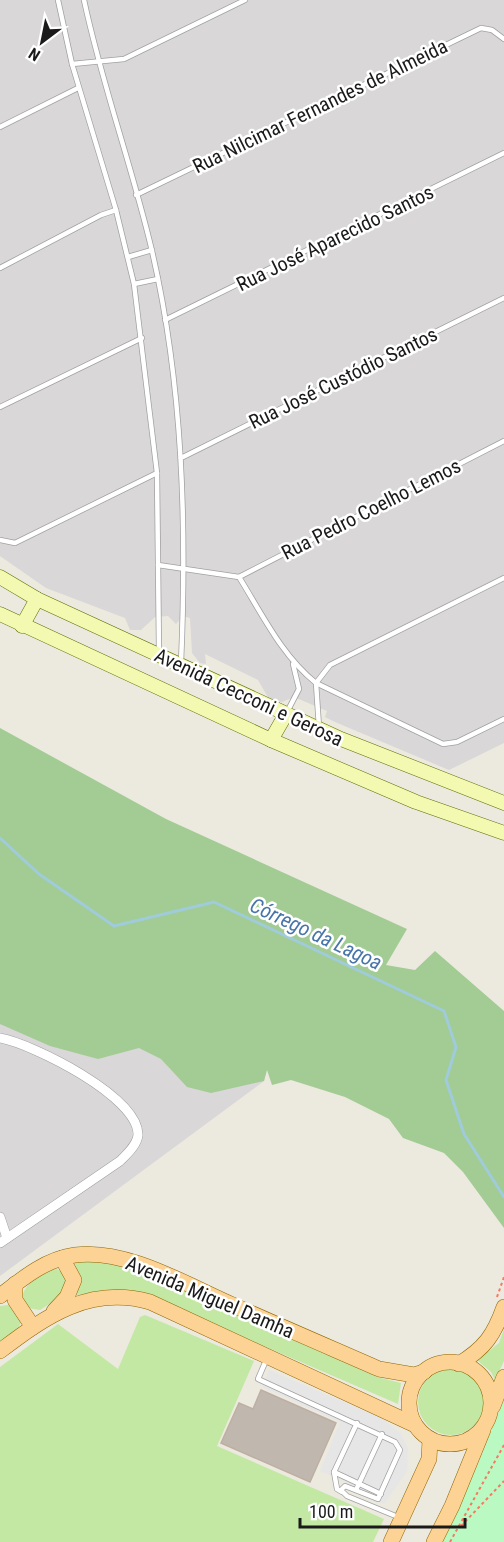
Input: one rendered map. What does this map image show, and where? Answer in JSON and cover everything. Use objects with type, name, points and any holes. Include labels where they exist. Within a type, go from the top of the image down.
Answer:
[{"type":"main road","name":"Avenida Miguel Damha","points":[[0,1296],[49,1262],[62,1258],[89,1254],[128,1260],[380,1369],[414,1375],[424,1372]]},
{"type":"main road","points":[[52,1313],[67,1297],[74,1280],[62,1258]]},
{"type":"main road","points":[[15,1284],[15,1300],[33,1327]]},
{"type":"main road","name":"Avenida Miguel Damha","points":[[0,1351],[52,1313],[86,1301],[132,1297],[150,1302],[415,1425]]},
{"type":"main road","points":[[459,1364],[479,1352],[491,1336],[504,1306]]},
{"type":"main road","points":[[484,1426],[470,1438],[453,1444],[430,1440],[415,1425],[410,1402],[412,1391],[424,1372],[441,1364],[459,1364],[471,1369],[485,1382],[489,1390],[491,1409]]},
{"type":"main road","points":[[434,1542],[452,1506],[504,1377]]},
{"type":"main road","points":[[391,1542],[429,1459],[430,1440]]},
{"type":"street","name":"Avenida Cecconi e Gerosa","points":[[0,577],[37,599],[319,729],[504,803]]},
{"type":"street","points":[[22,626],[37,599]]},
{"type":"street","name":"Avenida Cecconi e Gerosa","points":[[0,614],[271,740],[416,802],[504,833]]},
{"type":"street","points":[[271,740],[286,714]]},
{"type":"street","points":[[0,1038],[40,1051],[76,1070],[105,1091],[136,1122],[138,1137],[132,1149],[120,1161],[3,1241],[0,1217]]},
{"type":"lane","points":[[58,0],[78,88],[116,210],[134,284],[157,473],[159,656]]},
{"type":"lane","points":[[84,0],[97,61],[152,250],[165,320],[181,458],[185,569],[180,666]]},
{"type":"lane","points":[[72,64],[124,59],[245,0]]},
{"type":"lane","name":"Rua Nilcimar Fernandes de Almeida","points":[[136,195],[481,28],[492,30],[504,39]]},
{"type":"lane","points":[[0,127],[78,88]]},
{"type":"lane","name":"Rua José Aparecido Santos","points":[[165,320],[504,153]]},
{"type":"lane","points":[[0,268],[101,215],[116,210]]},
{"type":"lane","points":[[128,257],[152,250]]},
{"type":"lane","points":[[134,284],[158,279]]},
{"type":"lane","name":"Rua José Custódio Santos","points":[[181,458],[504,298]]},
{"type":"lane","points":[[0,407],[142,338]]},
{"type":"lane","name":"Rua Pedro Coelho Lemos","points":[[239,577],[504,441]]},
{"type":"lane","points":[[0,541],[15,543],[157,473]]},
{"type":"lane","points":[[158,565],[239,577],[293,664],[316,683],[443,744],[457,742],[504,719]]},
{"type":"lane","points":[[319,729],[316,683],[330,665],[504,578]]},
{"type":"lane","points":[[286,714],[299,690],[293,664]]},
{"type":"lane","points":[[268,1356],[258,1379],[396,1442],[400,1450],[378,1499],[345,1486],[342,1492]]},
{"type":"lane","points":[[357,1423],[334,1472],[337,1489],[402,1519]]},
{"type":"lane","points":[[356,1490],[382,1434]]},
{"type":"lane","points":[[334,1472],[381,1494]]},
{"type":"path","points":[[504,1277],[497,1298],[504,1302]]},
{"type":"path","points":[[450,1542],[504,1445]]},
{"type":"path","points":[[459,1528],[504,1480]]},
{"type":"shaded area","points":[[0,0],[504,0],[504,743],[449,770],[335,722],[325,717],[327,711],[294,697],[282,702],[269,699],[258,680],[205,654],[206,664],[200,663],[192,653],[190,618],[183,616],[176,624],[168,616],[155,617],[141,630],[130,630],[125,618],[46,588],[0,556]]},
{"type":"shaded area","points":[[0,953],[267,1069],[264,1081],[0,1276]]},
{"type":"shaded area","points":[[269,1370],[383,1419],[401,1434],[408,1449],[407,1471],[384,1504],[372,1499],[374,1495],[320,1471],[340,1422],[262,1387]]},
{"type":"green space","points":[[0,728],[166,819],[407,929],[386,965],[415,970],[435,951],[504,1011],[504,1228],[463,1172],[444,1153],[403,1138],[389,1119],[345,1097],[291,1080],[272,1085],[267,1070],[264,1081],[211,1093],[187,1087],[161,1059],[139,1048],[98,1059],[50,1046],[0,1024]]},
{"type":"green space","points":[[102,1260],[136,1270],[377,1377],[401,1383],[398,1404],[150,1297],[114,1290],[77,1295],[80,1277],[74,1262]]},
{"type":"green space","points":[[57,1269],[68,1277],[63,1295],[40,1310],[28,1308],[22,1297],[27,1287],[41,1275]]},
{"type":"green space","points":[[0,1306],[12,1306],[21,1322],[17,1331],[0,1343]]},
{"type":"green space","points":[[145,1315],[254,1361],[217,1446],[384,1519],[373,1542],[0,1542],[0,1367],[58,1324],[118,1369],[140,1317]]},
{"type":"green space","points":[[504,1329],[504,1361],[495,1380],[491,1372],[477,1360],[499,1343]]},
{"type":"green space","points":[[451,1369],[464,1371],[474,1379],[482,1389],[484,1402],[482,1415],[474,1425],[464,1433],[451,1435],[438,1433],[428,1425],[420,1415],[418,1402],[420,1389],[428,1379],[438,1371]]},
{"type":"green space","points":[[504,1399],[504,1542],[441,1542],[477,1466]]},
{"type":"building","points":[[261,1390],[336,1423],[310,1482],[221,1443],[239,1403],[253,1409]]},
{"type":"waterway","name":"Córrego da Lagoa","points":[[0,838],[39,874],[114,926],[214,902],[444,1011],[456,1047],[446,1080],[464,1134],[504,1197]]}]
